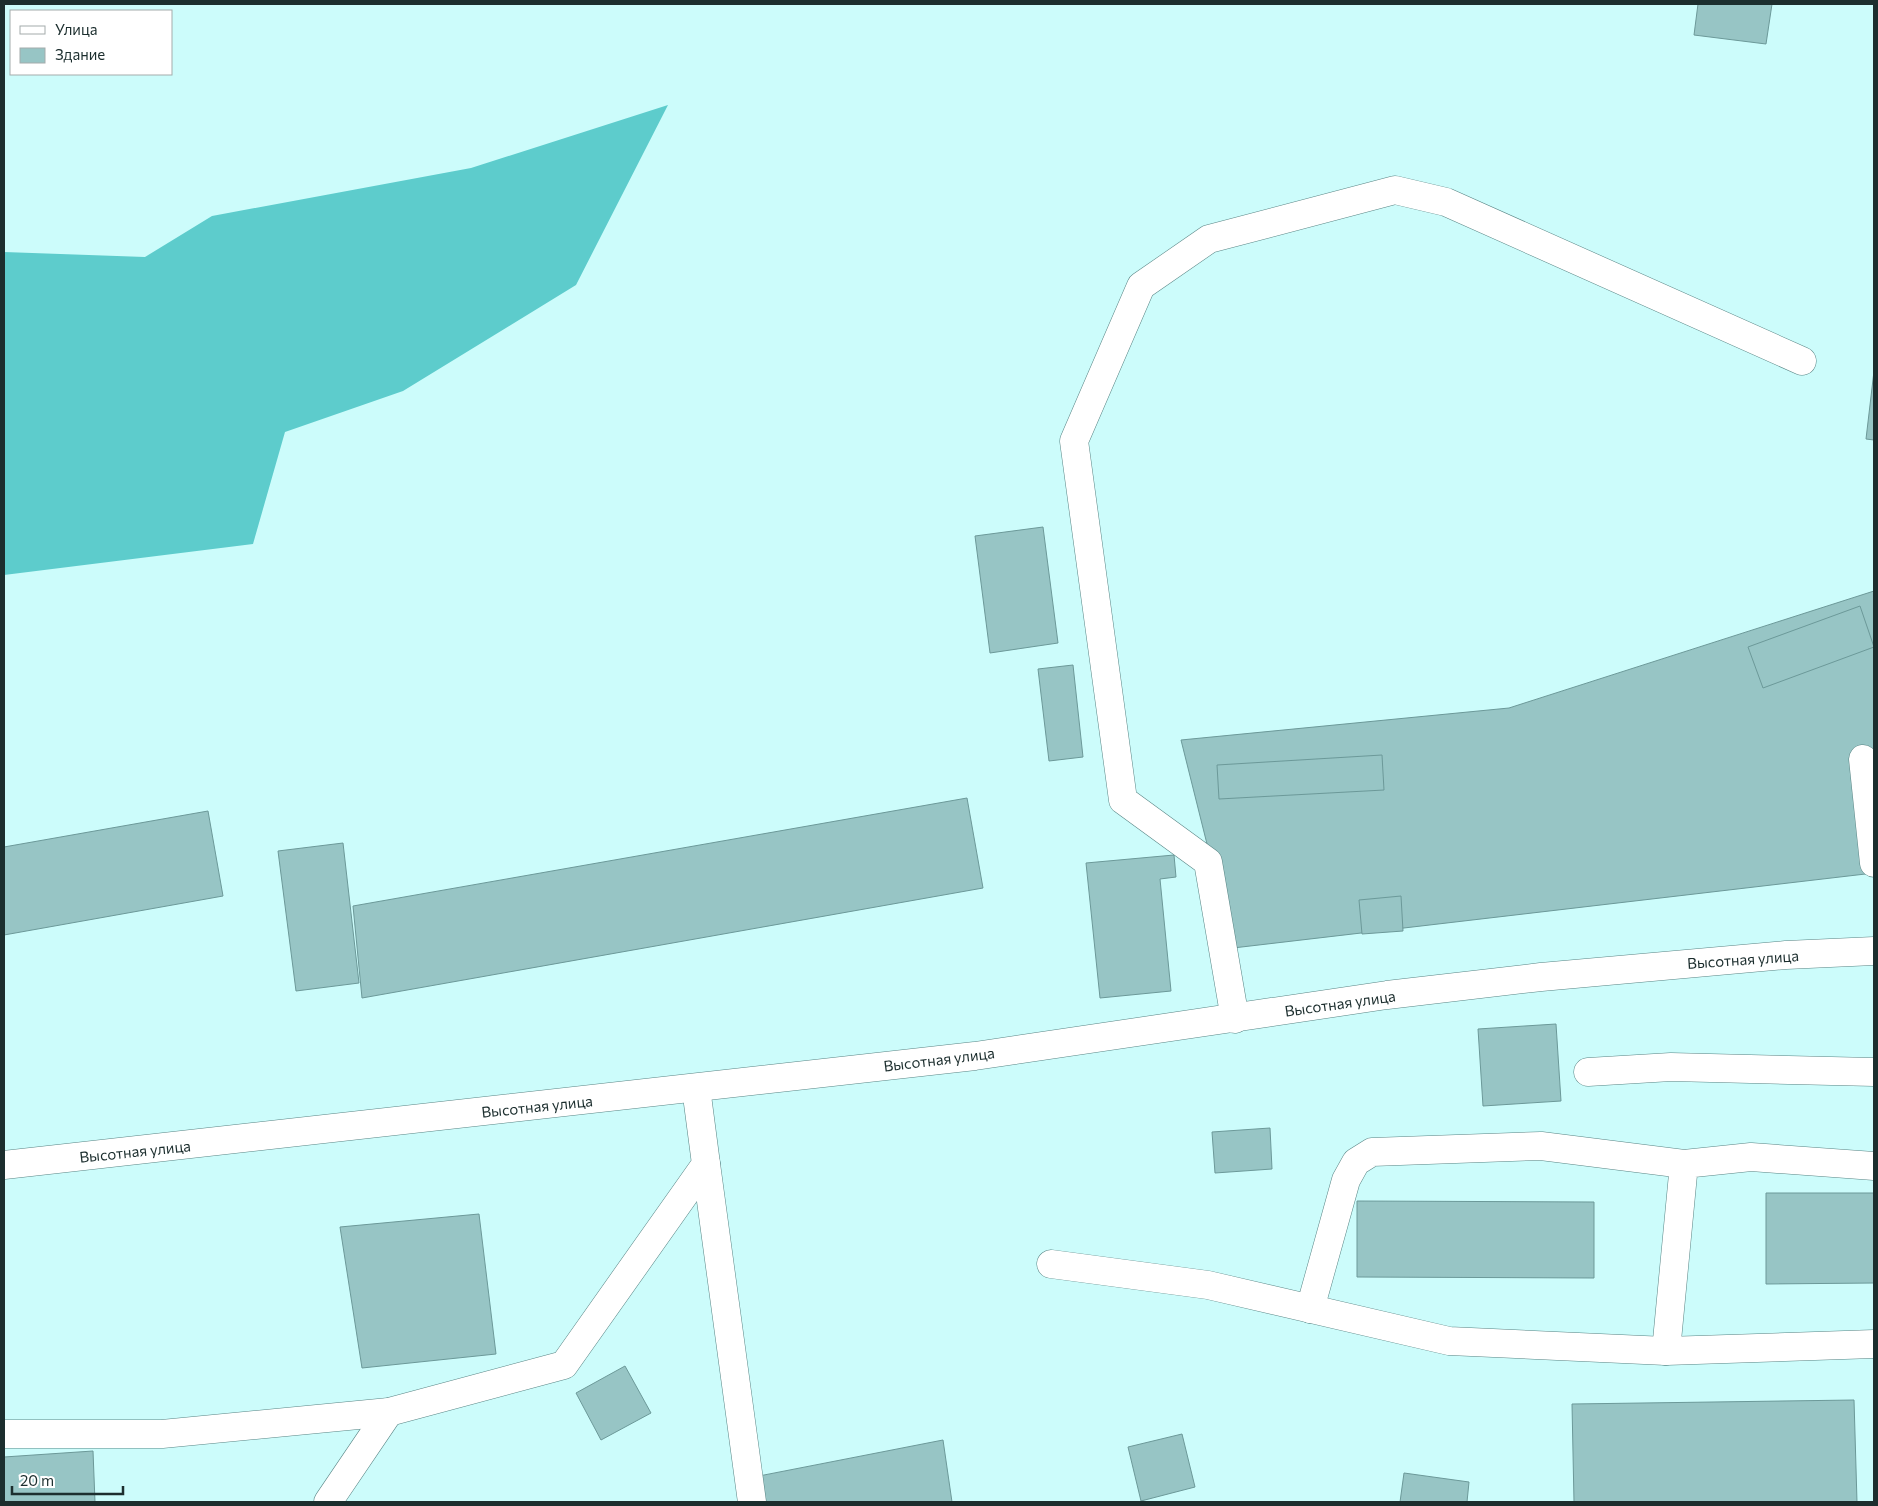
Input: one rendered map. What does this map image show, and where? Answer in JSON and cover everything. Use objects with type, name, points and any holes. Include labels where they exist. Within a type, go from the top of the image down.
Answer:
[{"type":"street","points":[[1235,1019],[1208,862],[1123,800],[1074,441],[1141,286],[1209,239],[1395,190],[1446,202],[1802,360]]},
{"type":"street","points":[[1863,759],[1874,863]]},
{"type":"street","name":"Высотная улица","points":[[4,1166],[975,1056],[1387,996],[1541,977],[1776,956],[1874,951]]},
{"type":"street","points":[[1588,1072],[1671,1067],[1874,1072]]},
{"type":"street","points":[[696,1088],[752,1502]]},
{"type":"street","points":[[1310,1309],[1346,1180],[1356,1162],[1372,1152],[1541,1146],[1684,1164],[1751,1157],[1874,1166]]},
{"type":"street","points":[[4,1434],[162,1434],[389,1412],[564,1365],[706,1164]]},
{"type":"street","points":[[1666,1351],[1684,1164]]},
{"type":"street","points":[[1051,1264],[1208,1286],[1449,1341],[1666,1351],[1874,1344]]},
{"type":"street","points":[[328,1502],[389,1412]]},
{"type":"shaded area","points":[[668,105],[576,285],[403,391],[285,432],[253,544],[4,575],[4,252],[145,257],[212,216],[471,168]]},
{"type":"building","points":[[1698,4],[1772,4],[1766,44],[1694,35]]},
{"type":"building","points":[[1874,371],[1874,440],[1866,439]]},
{"type":"building","points":[[1043,527],[1058,643],[990,653],[975,536]]},
{"type":"building","points":[[1874,591],[1874,873],[1233,948],[1181,740],[1509,708]]},
{"type":"building","points":[[1860,606],[1874,647],[1763,688],[1748,647]]},
{"type":"building","points":[[1073,665],[1083,757],[1049,761],[1038,669]]},
{"type":"building","points":[[1382,755],[1384,790],[1219,799],[1217,765]]},
{"type":"building","points":[[967,798],[983,888],[362,998],[353,906]]},
{"type":"building","points":[[208,811],[223,896],[4,935],[4,847]]},
{"type":"building","points":[[343,843],[359,983],[296,991],[278,851]]},
{"type":"building","points":[[1174,855],[1176,877],[1160,879],[1171,991],[1100,998],[1086,863]]},
{"type":"building","points":[[1401,896],[1403,931],[1362,934],[1359,900]]},
{"type":"building","points":[[1556,1024],[1561,1101],[1483,1106],[1478,1029]]},
{"type":"building","points":[[1270,1128],[1272,1169],[1215,1173],[1212,1132]]},
{"type":"building","points":[[1766,1193],[1874,1193],[1874,1283],[1766,1284]]},
{"type":"building","points":[[1357,1201],[1594,1202],[1594,1278],[1357,1277]]},
{"type":"building","points":[[479,1214],[496,1354],[362,1368],[340,1227]]},
{"type":"building","points":[[625,1366],[651,1413],[601,1440],[576,1393]]},
{"type":"building","points":[[1854,1400],[1857,1502],[1574,1502],[1572,1404]]},
{"type":"building","points":[[1182,1434],[1195,1487],[1141,1501],[1128,1447]]},
{"type":"building","points":[[943,1440],[952,1502],[764,1502],[759,1476]]},
{"type":"building","points":[[93,1451],[95,1502],[4,1502],[4,1457]]},
{"type":"building","points":[[1404,1473],[1469,1482],[1467,1502],[1400,1502]]}]
